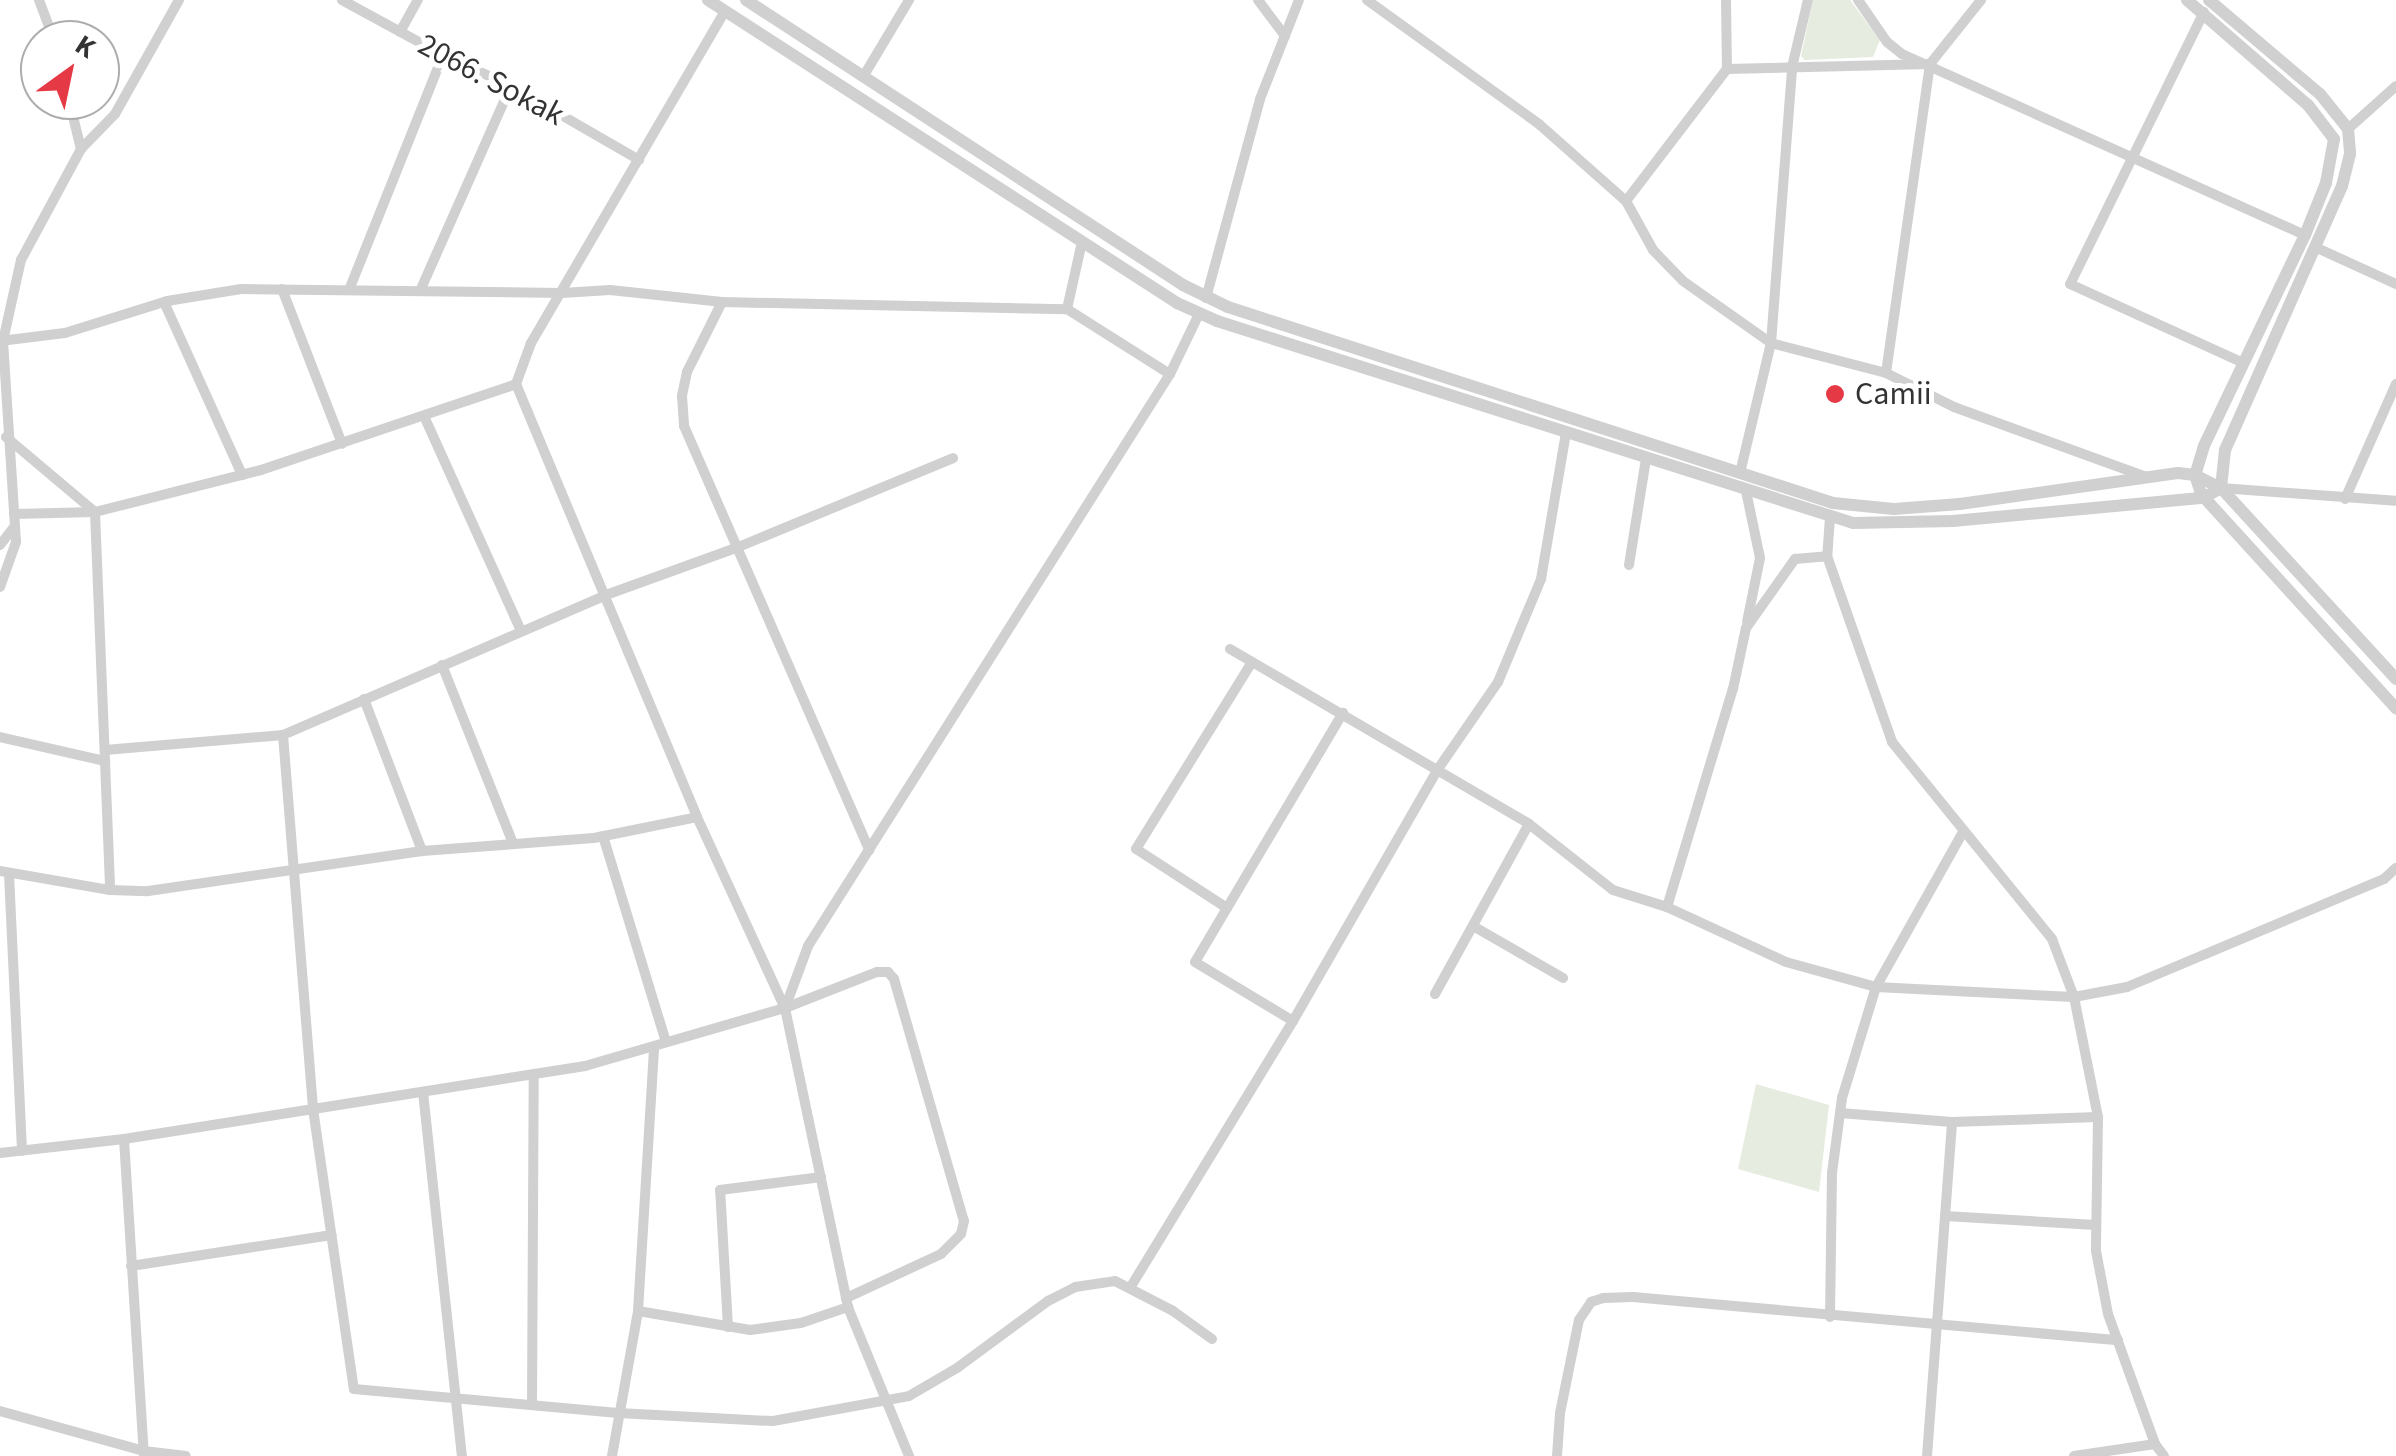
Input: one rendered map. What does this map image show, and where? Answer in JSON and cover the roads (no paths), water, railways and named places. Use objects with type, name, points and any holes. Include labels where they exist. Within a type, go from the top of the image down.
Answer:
[{"type":"street","points":[[0,587],[16,542],[1,340],[21,260],[80,150],[115,114],[179,0]]},
{"type":"street","name":"2066. Sokak","points":[[342,0],[442,56],[511,86],[639,160]]},
{"type":"street","points":[[400,32],[418,0]]},
{"type":"street","points":[[708,0],[729,5],[1082,242],[1200,314],[1830,517],[1870,524],[1953,521],[2203,498],[2221,488],[2396,501]]},
{"type":"street","points":[[746,0],[1206,298],[1833,502],[1894,508],[2196,475],[2221,488],[2396,678]]},
{"type":"street","points":[[863,77],[909,0]]},
{"type":"street","points":[[1258,0],[1285,36]]},
{"type":"street","points":[[784,1008],[808,946],[1170,374],[1206,298],[1260,99],[1299,0]]},
{"type":"street","points":[[1367,0],[1502,94],[1626,200],[1652,250],[1683,281],[1771,343],[1886,373],[1954,407],[2149,478]]},
{"type":"street","points":[[1626,200],[1727,69],[1726,0]]},
{"type":"street","points":[[1668,907],[1733,689],[1760,558],[1740,472],[1771,343],[1792,67],[1808,0]]},
{"type":"street","points":[[1858,0],[1887,42],[2304,235]]},
{"type":"street","points":[[1886,373],[1930,64],[1981,0]]},
{"type":"street","points":[[2186,0],[2208,3],[2320,94],[2348,129],[2350,154],[2342,186],[2226,450],[2221,488]]},
{"type":"street","points":[[2208,3],[2332,133],[2333,158],[2304,235],[2230,392],[2196,475],[2203,498],[2396,708]]},
{"type":"street","points":[[2208,3],[2070,284],[2244,363]]},
{"type":"street","points":[[729,5],[532,343],[516,384],[698,818],[784,1008],[847,1302],[909,1456]]},
{"type":"street","points":[[348,290],[442,56]]},
{"type":"street","points":[[1727,69],[1930,64]]},
{"type":"street","points":[[420,292],[511,86]]},
{"type":"street","points":[[2332,133],[2348,129],[2396,86]]},
{"type":"street","points":[[73,120],[80,150]]},
{"type":"street","points":[[1066,310],[1082,242]]},
{"type":"street","points":[[2316,247],[2396,284]]},
{"type":"street","points":[[1,340],[65,333],[164,302],[241,288],[562,293],[610,290],[722,302],[1066,310],[1170,374]]},
{"type":"street","points":[[282,289],[342,444]]},
{"type":"street","points":[[164,302],[242,475]]},
{"type":"street","points":[[722,302],[687,372],[682,406],[687,436],[869,850]]},
{"type":"street","points":[[14,520],[95,512],[242,475],[516,384]]},
{"type":"street","points":[[2345,498],[2396,384]]},
{"type":"street","points":[[2230,392],[2246,399]]},
{"type":"street","points":[[424,416],[521,632]]},
{"type":"street","points":[[1130,1288],[1293,1020],[1438,769],[1498,682],[1528,617],[1544,563],[1566,432]]},
{"type":"street","points":[[6,437],[95,512],[110,890]]},
{"type":"street","points":[[0,737],[105,756],[282,735],[606,595],[736,548],[952,458]]},
{"type":"street","points":[[1629,565],[1646,459]]},
{"type":"street","points":[[1830,517],[1827,556],[1892,742],[2052,939],[2074,997],[2098,1117],[2096,1251],[2118,1340],[2156,1444],[2164,1456]]},
{"type":"street","points":[[0,545],[14,520]]},
{"type":"street","points":[[1746,628],[1795,559],[1827,556]]},
{"type":"street","points":[[1230,649],[1529,824],[1613,890],[1668,907],[1786,962],[1876,987],[2074,997],[2127,986],[2384,879],[2396,868]]},
{"type":"street","points":[[1227,908],[1136,848],[1252,662]]},
{"type":"street","points":[[442,666],[513,844]]},
{"type":"street","points":[[364,699],[422,851]]},
{"type":"street","points":[[1293,1020],[1196,962],[1343,714]]},
{"type":"street","points":[[282,735],[313,1109],[354,1389],[618,1414],[773,1421],[909,1396],[957,1368],[1048,1301],[1075,1287],[1115,1281],[1212,1338]]},
{"type":"street","points":[[22,1150],[5,872],[110,890],[148,891],[422,851],[604,836],[698,818]]},
{"type":"street","points":[[1435,994],[1529,824]]},
{"type":"street","points":[[1830,1318],[1832,1172],[1840,1113],[1876,987],[1963,832]]},
{"type":"street","points":[[604,836],[660,1044],[638,1311],[612,1456]]},
{"type":"street","points":[[1473,926],[1563,978]]},
{"type":"street","points":[[0,1153],[124,1138],[585,1066],[784,1008],[877,972],[888,972],[894,978],[964,1220],[961,1234],[941,1254],[800,1323],[750,1330],[638,1311]]},
{"type":"street","points":[[532,1406],[534,1074]]},
{"type":"street","points":[[423,1092],[462,1456]]},
{"type":"street","points":[[1840,1113],[1952,1122],[2098,1117]]},
{"type":"street","points":[[1927,1456],[1952,1122]]},
{"type":"street","points":[[124,1138],[144,1453]]},
{"type":"street","points":[[728,1327],[720,1190],[821,1178]]},
{"type":"street","points":[[1945,1216],[2096,1225]]},
{"type":"street","points":[[130,1266],[332,1235]]},
{"type":"street","points":[[1556,1456],[1560,1412],[1579,1320],[1591,1302],[1633,1296],[1830,1318],[2118,1340]]},
{"type":"street","points":[[0,1411],[144,1453],[186,1456]]},
{"type":"street","points":[[2074,1456],[2156,1444]]},
{"type":"place","name":"Camii","points":[[1835,394]]}]
